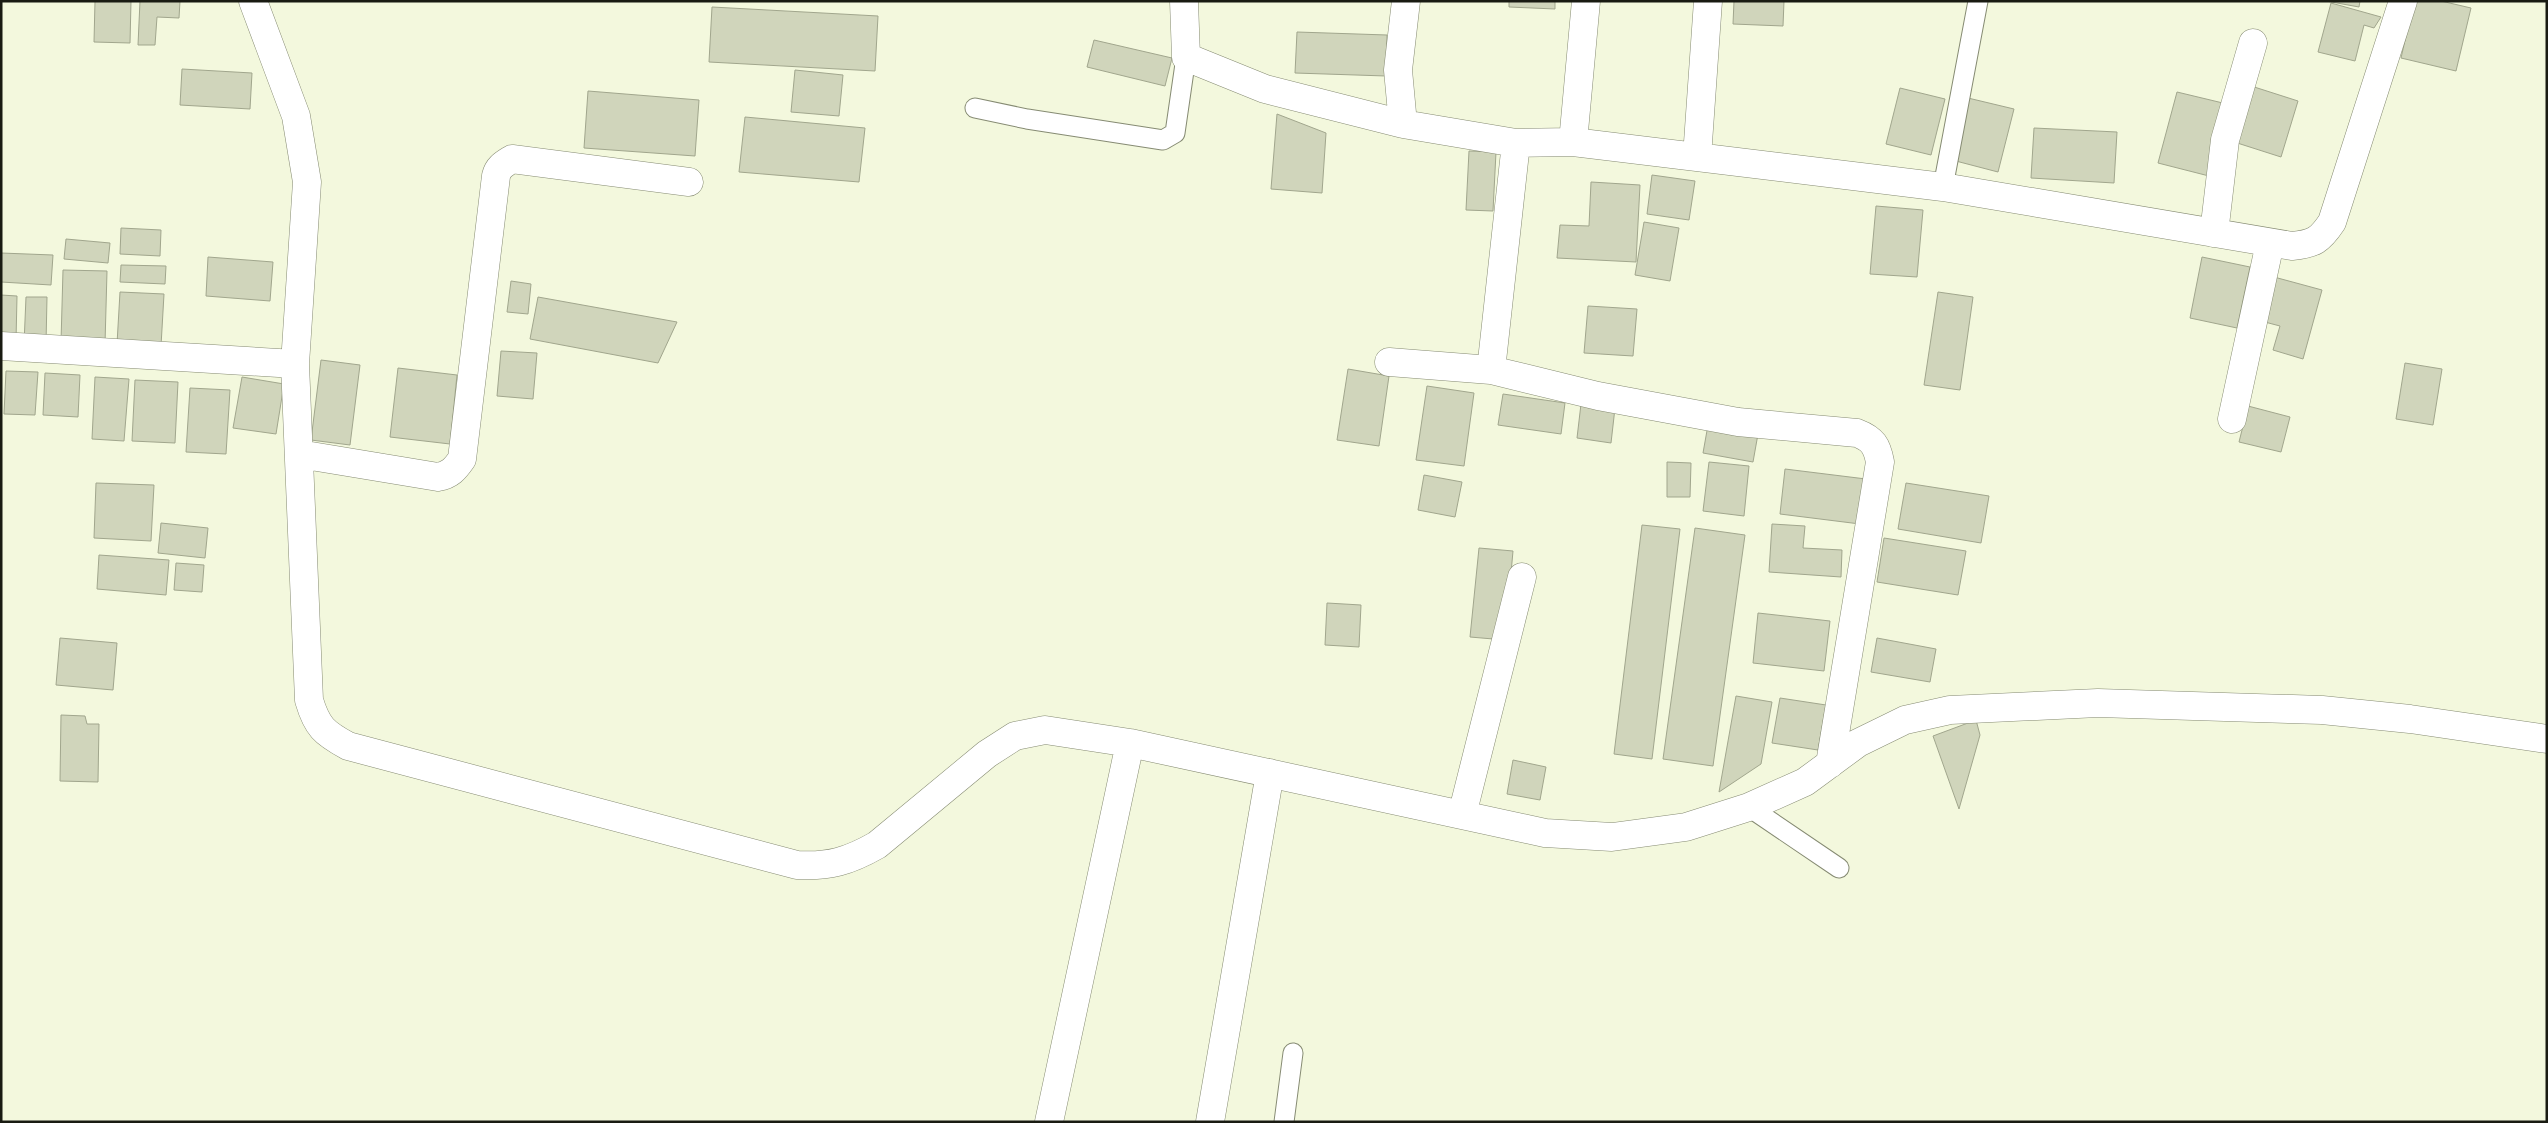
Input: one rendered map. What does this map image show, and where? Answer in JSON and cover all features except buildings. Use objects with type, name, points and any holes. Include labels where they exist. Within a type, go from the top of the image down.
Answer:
[{"type":"street","points":[[253,1],[296,116],[307,182],[295,364],[309,700],[315,719],[327,734],[348,746],[797,865],[822,866],[859,855],[876,845],[987,754],[1015,736],[1045,730],[1130,743],[1545,833],[1612,837],[1686,827],[1749,807],[1805,782],[1858,743],[1905,720],[1941,712],[2098,703],[2322,710],[2410,719],[2547,739]]},
{"type":"street","points":[[1184,1],[1186,57],[1265,89],[1403,124],[1516,143],[1573,142],[1943,187],[2292,246],[2310,245],[2324,235],[2332,222],[2403,1]]},
{"type":"street","points":[[1403,124],[1398,70],[1406,1]]},
{"type":"street","points":[[1573,142],[1586,1]]},
{"type":"street","points":[[1697,157],[1708,1]]},
{"type":"street","points":[[2214,233],[2225,140],[2253,43]]},
{"type":"street","points":[[1491,370],[1516,143]]},
{"type":"street","points":[[299,454],[438,478],[455,470],[462,459],[496,176],[498,169],[504,164],[512,159],[689,182]]},
{"type":"street","points":[[2232,419],[2270,243]]},
{"type":"street","points":[[1,346],[295,364]]},
{"type":"street","points":[[1389,362],[1491,370],[1598,396],[1738,422],[1857,433],[1867,437],[1878,447],[1880,462],[1830,764]]},
{"type":"street","points":[[1462,815],[1522,577]]},
{"type":"street","points":[[1049,1122],[1130,743]]},
{"type":"street","points":[[1210,1122],[1270,773]]},
{"type":"lane","points":[[1943,187],[1978,1]]},
{"type":"lane","points":[[975,108],[1027,119],[1163,140],[1175,133],[1186,57]]},
{"type":"lane","points":[[1749,807],[1839,868]]},
{"type":"lane","points":[[1284,1122],[1293,1053]]}]
